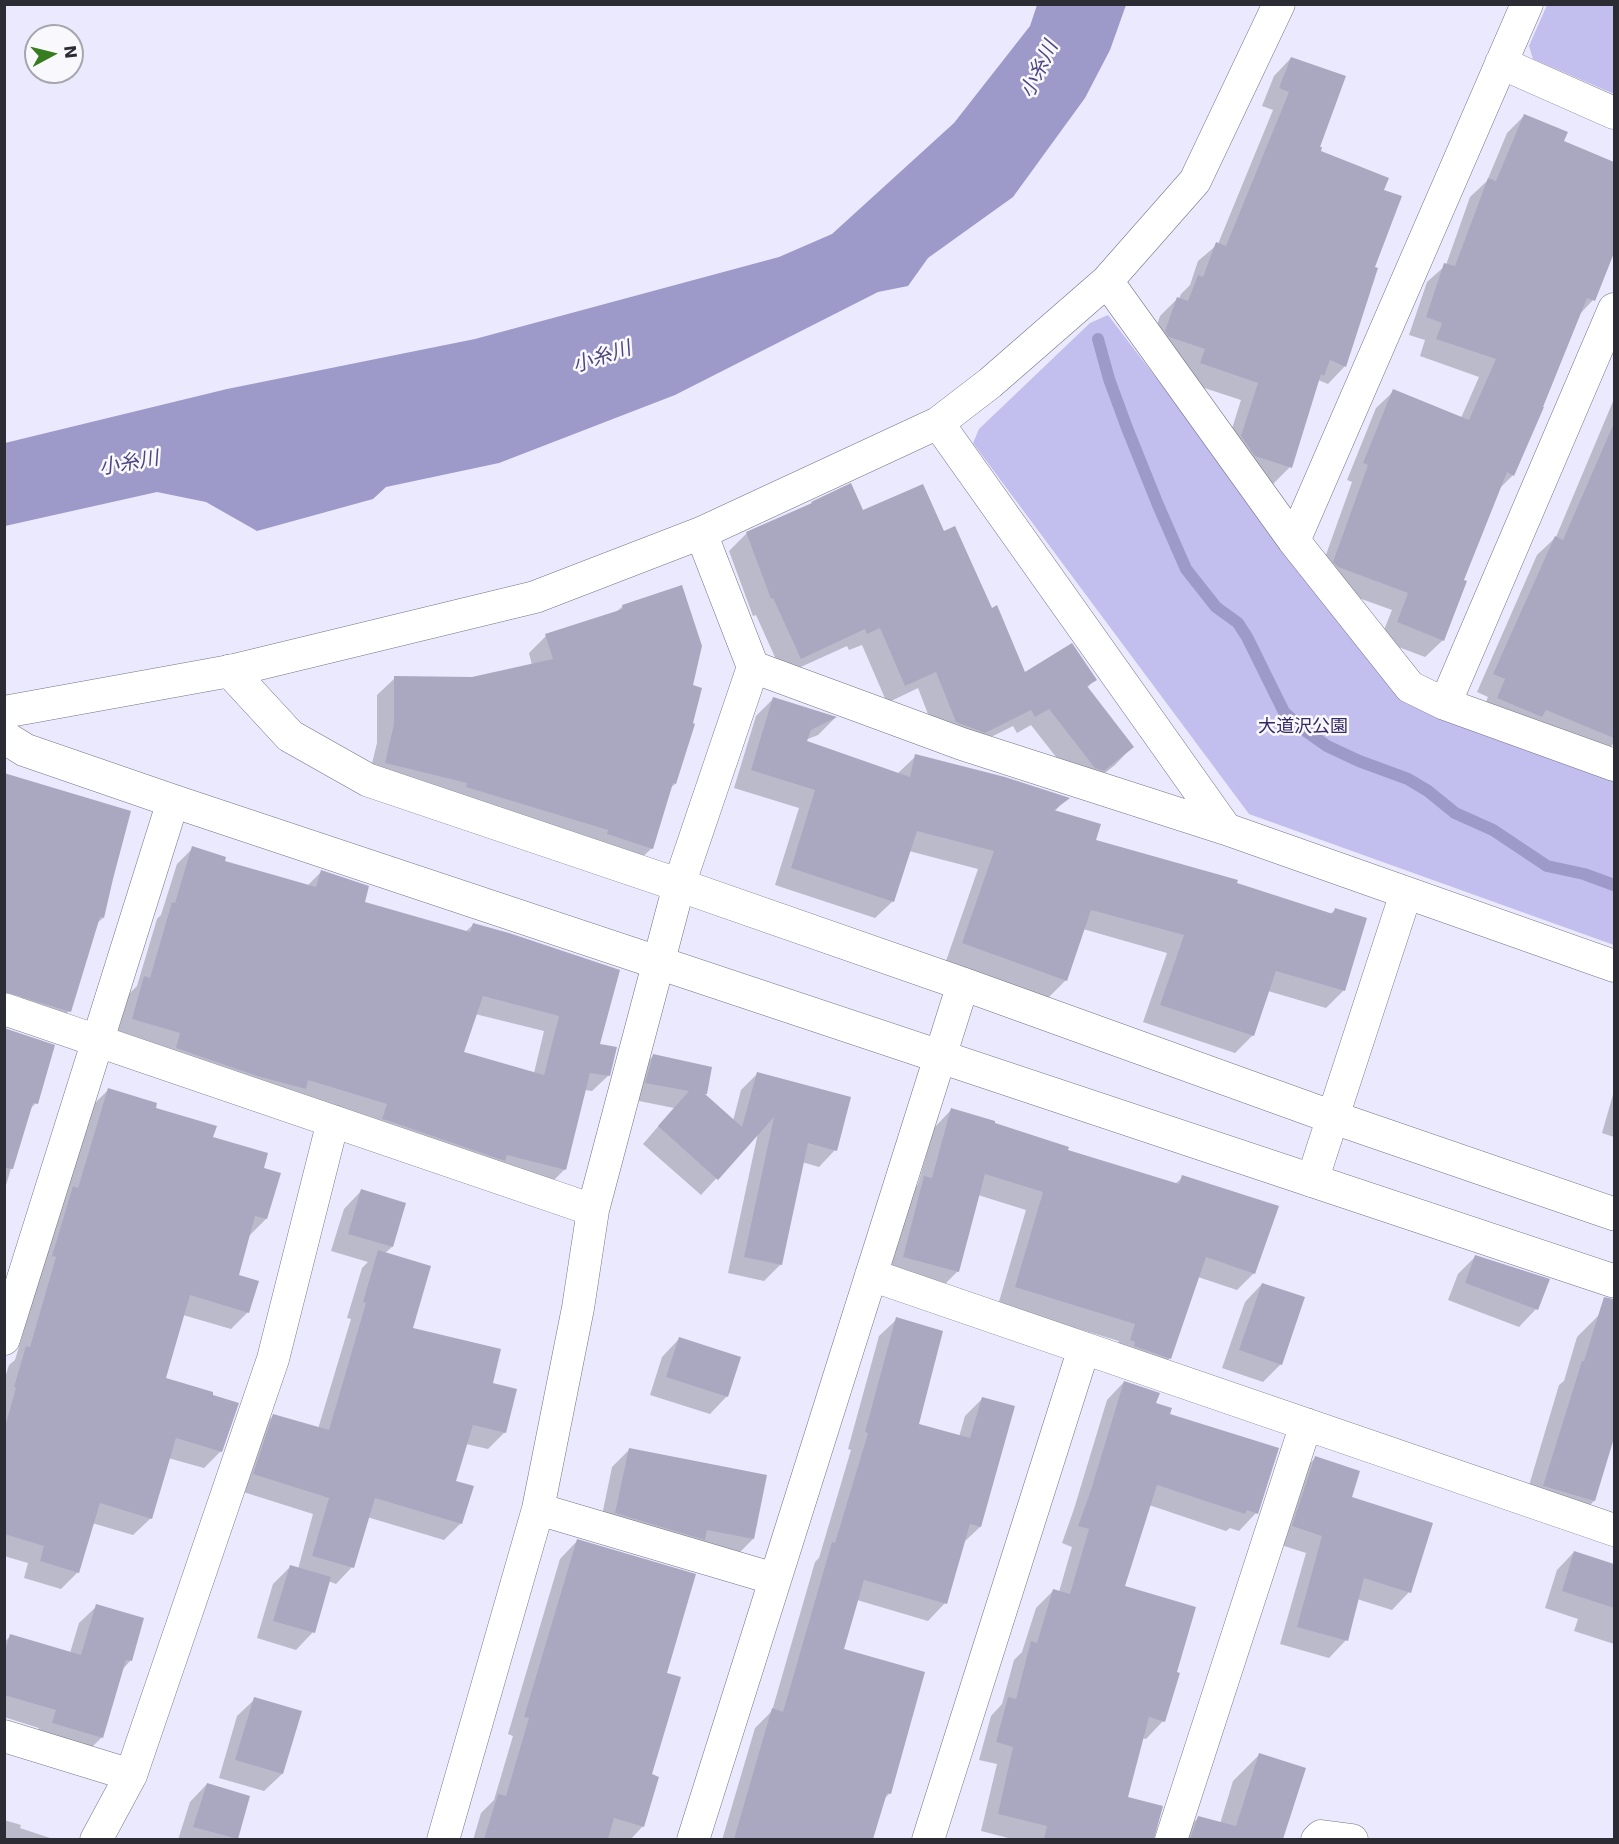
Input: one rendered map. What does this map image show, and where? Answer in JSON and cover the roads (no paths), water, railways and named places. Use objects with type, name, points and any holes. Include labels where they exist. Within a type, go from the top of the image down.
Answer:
[{"type":"street","points":[[4,712],[230,671],[535,597],[701,533],[938,423],[990,383],[1107,281],[1195,181],[1279,4]]},
{"type":"street","points":[[1294,541],[1527,4]]},
{"type":"street","points":[[1501,63],[1614,112]]},
{"type":"street","points":[[1107,281],[1294,541],[1410,687],[1445,704],[1614,765]]},
{"type":"street","points":[[1445,704],[1614,309]]},
{"type":"street","points":[[938,423],[1226,830]]},
{"type":"street","points":[[443,1839],[538,1509],[578,1308],[593,1210],[658,963],[679,885],[753,667],[701,533]]},
{"type":"street","points":[[753,667],[962,744],[1226,830],[1614,966]]},
{"type":"street","points":[[230,671],[290,736],[368,780],[679,885],[1332,1117],[1614,1214]]},
{"type":"street","points":[[4,737],[25,750],[173,801],[1614,1281]]},
{"type":"street","points":[[4,1339],[173,801]]},
{"type":"street","points":[[1312,1181],[1406,893]]},
{"type":"street","points":[[693,1839],[963,984]]},
{"type":"street","points":[[4,1009],[593,1210]]},
{"type":"street","points":[[96,1839],[131,1775],[273,1359],[333,1121]]},
{"type":"street","points":[[871,1275],[1614,1530]]},
{"type":"street","points":[[928,1839],[1084,1348]]},
{"type":"street","points":[[1171,1839],[1306,1424]]},
{"type":"street","points":[[538,1509],[775,1579]]},
{"type":"street","points":[[4,1736],[131,1775]]},
{"type":"street","points":[[1317,1839],[1321,1836],[1352,1839]]},
{"type":"water","name":"小糸川","points":[[1037,5],[1126,5],[1110,50],[1085,98],[1013,197],[928,258],[908,286],[878,292],[675,395],[499,463],[386,487],[373,499],[257,531],[206,502],[157,492],[5,526],[5,443],[227,389],[475,339],[779,257],[832,234],[954,123],[1030,26]]},
{"type":"waterway","points":[[1098,339],[1109,379],[1127,428],[1186,569],[1216,607],[1238,623],[1284,712],[1327,746],[1359,761],[1408,779],[1428,791],[1455,813],[1493,830],[1547,866],[1584,874],[1614,885]]},
{"type":"park label","name":"大道沢公園","points":[[1303,727]]}]
